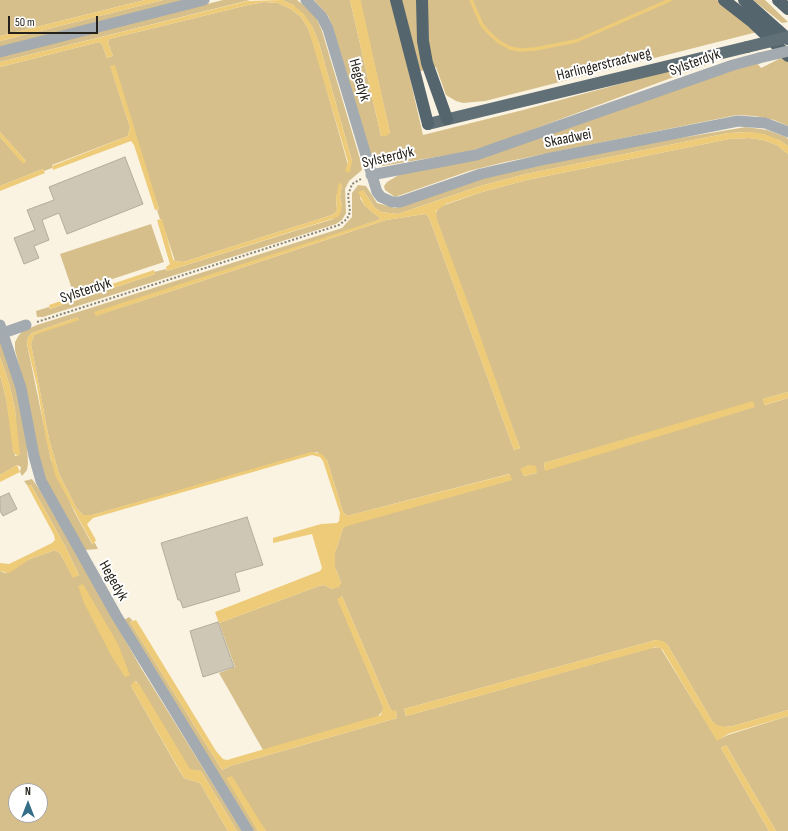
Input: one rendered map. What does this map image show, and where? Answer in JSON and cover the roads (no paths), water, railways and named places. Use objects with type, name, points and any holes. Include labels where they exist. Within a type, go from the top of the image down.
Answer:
[{"type":"highway","points":[[396,0],[428,124]]},
{"type":"highway","points":[[422,0],[423,41],[427,63],[448,120]]},
{"type":"highway","points":[[724,0],[751,21],[788,56]]},
{"type":"highway","points":[[744,0],[788,38]]},
{"type":"highway","points":[[778,0],[788,9]]},
{"type":"main road","name":"Harlingerstraatweg","points":[[428,124],[788,38]]},
{"type":"street","points":[[0,52],[204,0]]},
{"type":"street","name":"Hegedyk","points":[[306,0],[322,17],[328,29],[371,175]]},
{"type":"street","name":"Sylsterdyk","points":[[371,175],[476,155],[733,65],[788,51]]},
{"type":"street","name":"Skaadwei","points":[[371,175],[377,192],[381,197],[392,202],[400,202],[481,174],[546,158],[738,121],[765,123],[788,132]]},
{"type":"street","points":[[2,329],[26,326]]},
{"type":"street","name":"Hegedyk","points":[[2,329],[21,388],[35,460],[45,488],[116,615],[248,831]]},
{"type":"waterway","points":[[471,0],[482,25],[489,33],[499,42],[510,48],[520,50],[535,49],[576,41],[670,0]]}]
